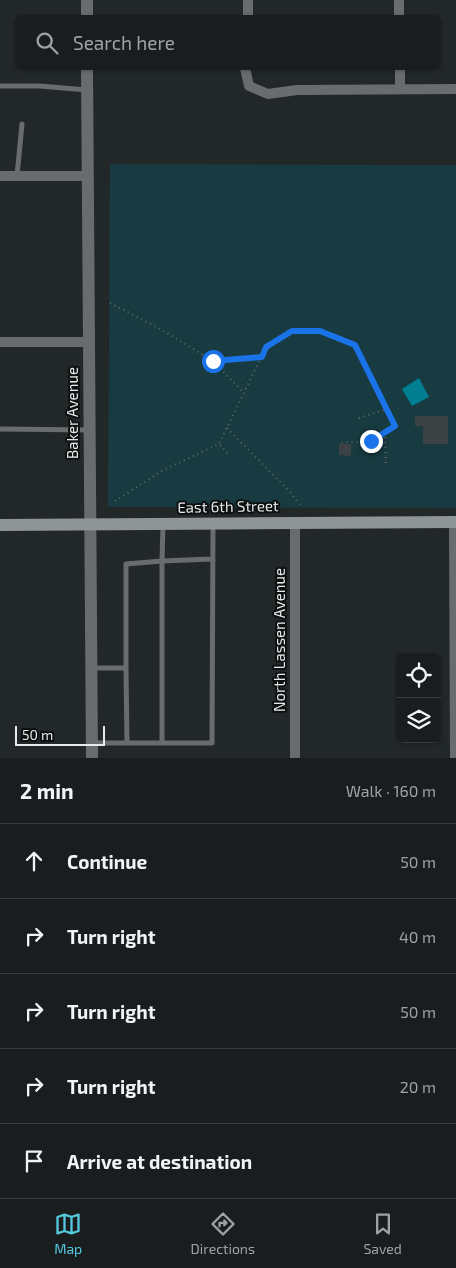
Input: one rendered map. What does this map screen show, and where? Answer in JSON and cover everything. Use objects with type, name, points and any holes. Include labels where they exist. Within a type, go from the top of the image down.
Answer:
[{"type":"main road","name":"East 6th Street","points":[[0,525],[455,522]]},
{"type":"street","points":[[87,0],[87,15]]},
{"type":"street","points":[[248,0],[248,15]]},
{"type":"street","points":[[399,0],[399,15]]},
{"type":"street","name":"Baker Avenue","points":[[87,70],[92,758]]},
{"type":"street","points":[[246,70],[249,86],[268,94],[297,90],[456,89]]},
{"type":"street","points":[[400,70],[400,89]]},
{"type":"street","points":[[0,176],[88,176]]},
{"type":"street","points":[[0,342],[90,342]]},
{"type":"street","name":"North Lassen Avenue","points":[[295,522],[295,758]]},
{"type":"street","points":[[455,522],[455,758]]},
{"type":"lane","points":[[0,86],[40,86],[87,90]]},
{"type":"lane","points":[[17,176],[22,124]]},
{"type":"lane","points":[[0,430],[90,430]]},
{"type":"lane","points":[[92,743],[212,743],[213,524]]},
{"type":"lane","points":[[162,743],[163,525]]},
{"type":"lane","points":[[127,743],[126,564],[212,559]]},
{"type":"lane","points":[[91,668],[126,668]]},
{"type":"path","points":[[110,302],[162,330],[213,361],[244,393]]},
{"type":"path","points":[[115,501],[163,470],[219,444],[266,347],[292,331],[320,331],[355,345],[395,426],[371,441]]},
{"type":"path","points":[[213,361],[262,357]]},
{"type":"path","points":[[359,418],[387,410]]},
{"type":"path","points":[[227,428],[290,492],[300,505]]},
{"type":"path","points":[[385,432],[386,467]]},
{"type":"path","points":[[338,443],[371,441],[385,443]]},
{"type":"path","points":[[219,444],[228,454]]},
{"type":"shaded area","points":[[110,164],[456,165],[456,508],[108,507]]},
{"type":"water","points":[[419,378],[429,397],[412,406],[402,389]]},
{"type":"building","points":[[415,416],[448,416],[448,444],[423,444],[423,426],[415,426]]},
{"type":"building","points":[[339,444],[351,444],[351,456],[339,455]]},
{"type":"route","points":[[213,361],[262,357],[266,347],[292,331],[320,331],[355,345],[395,426],[371,441]]}]
